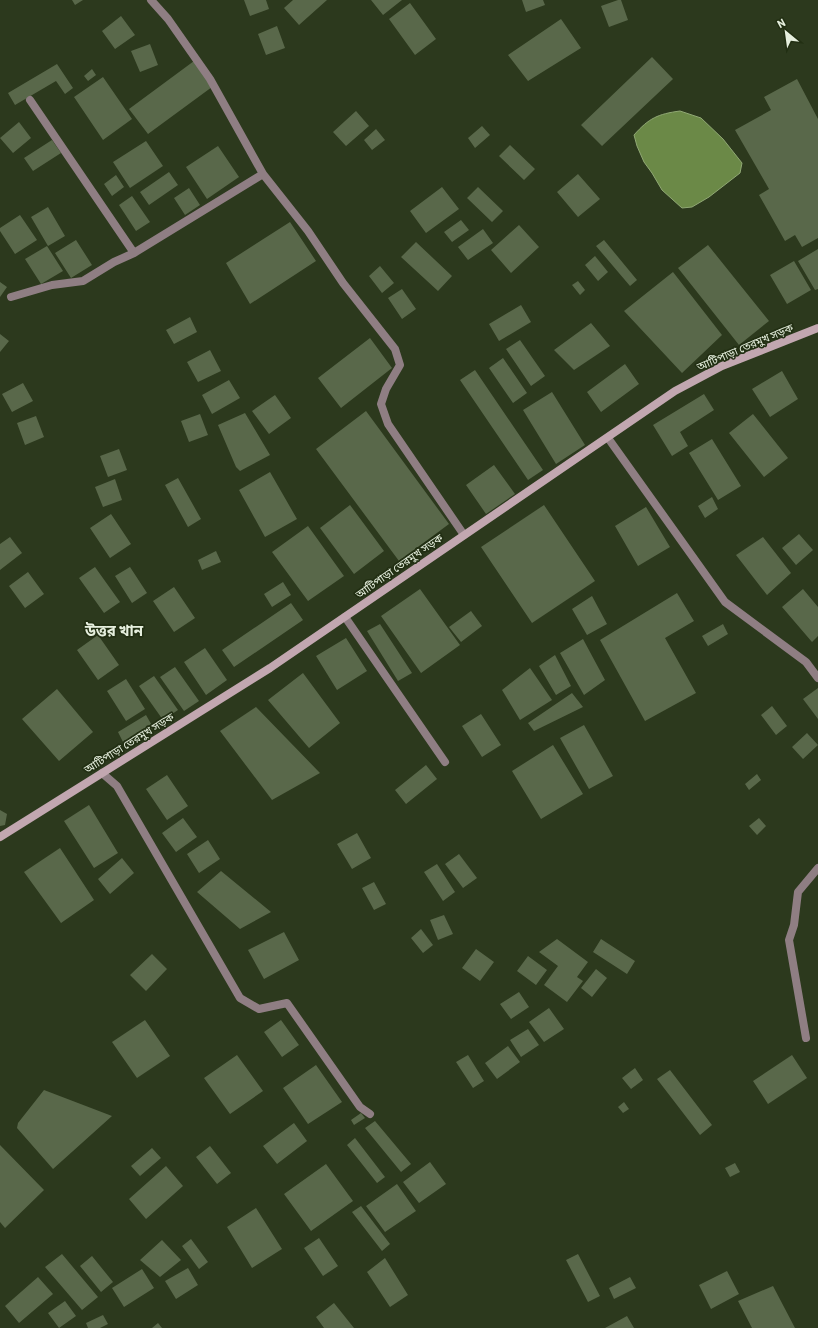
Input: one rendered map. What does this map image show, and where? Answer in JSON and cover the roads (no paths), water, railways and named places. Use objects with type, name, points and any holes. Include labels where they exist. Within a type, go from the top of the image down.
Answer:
[{"type":"main road","name":"আটিপাড়া তেরমুখ সড়ক","points":[[0,837],[270,668],[675,391],[722,366],[818,328]]},
{"type":"street","points":[[151,0],[168,19],[210,79],[264,174],[308,231],[343,283],[395,349],[400,365],[386,389],[381,404],[388,424],[464,535]]},
{"type":"street","points":[[30,100],[134,253]]},
{"type":"street","points":[[11,298],[52,285],[83,281],[114,262],[134,253],[264,174]]},
{"type":"street","points":[[608,438],[725,602],[806,662],[818,678]]},
{"type":"street","points":[[345,617],[445,762]]},
{"type":"street","points":[[102,773],[117,786],[240,998],[259,1009],[287,1004],[360,1107],[370,1114]]},
{"type":"street","points":[[806,1038],[789,940],[794,925],[798,892],[818,868]]},
{"type":"district","name":"উত্তর খান","points":[[114,631]]}]
